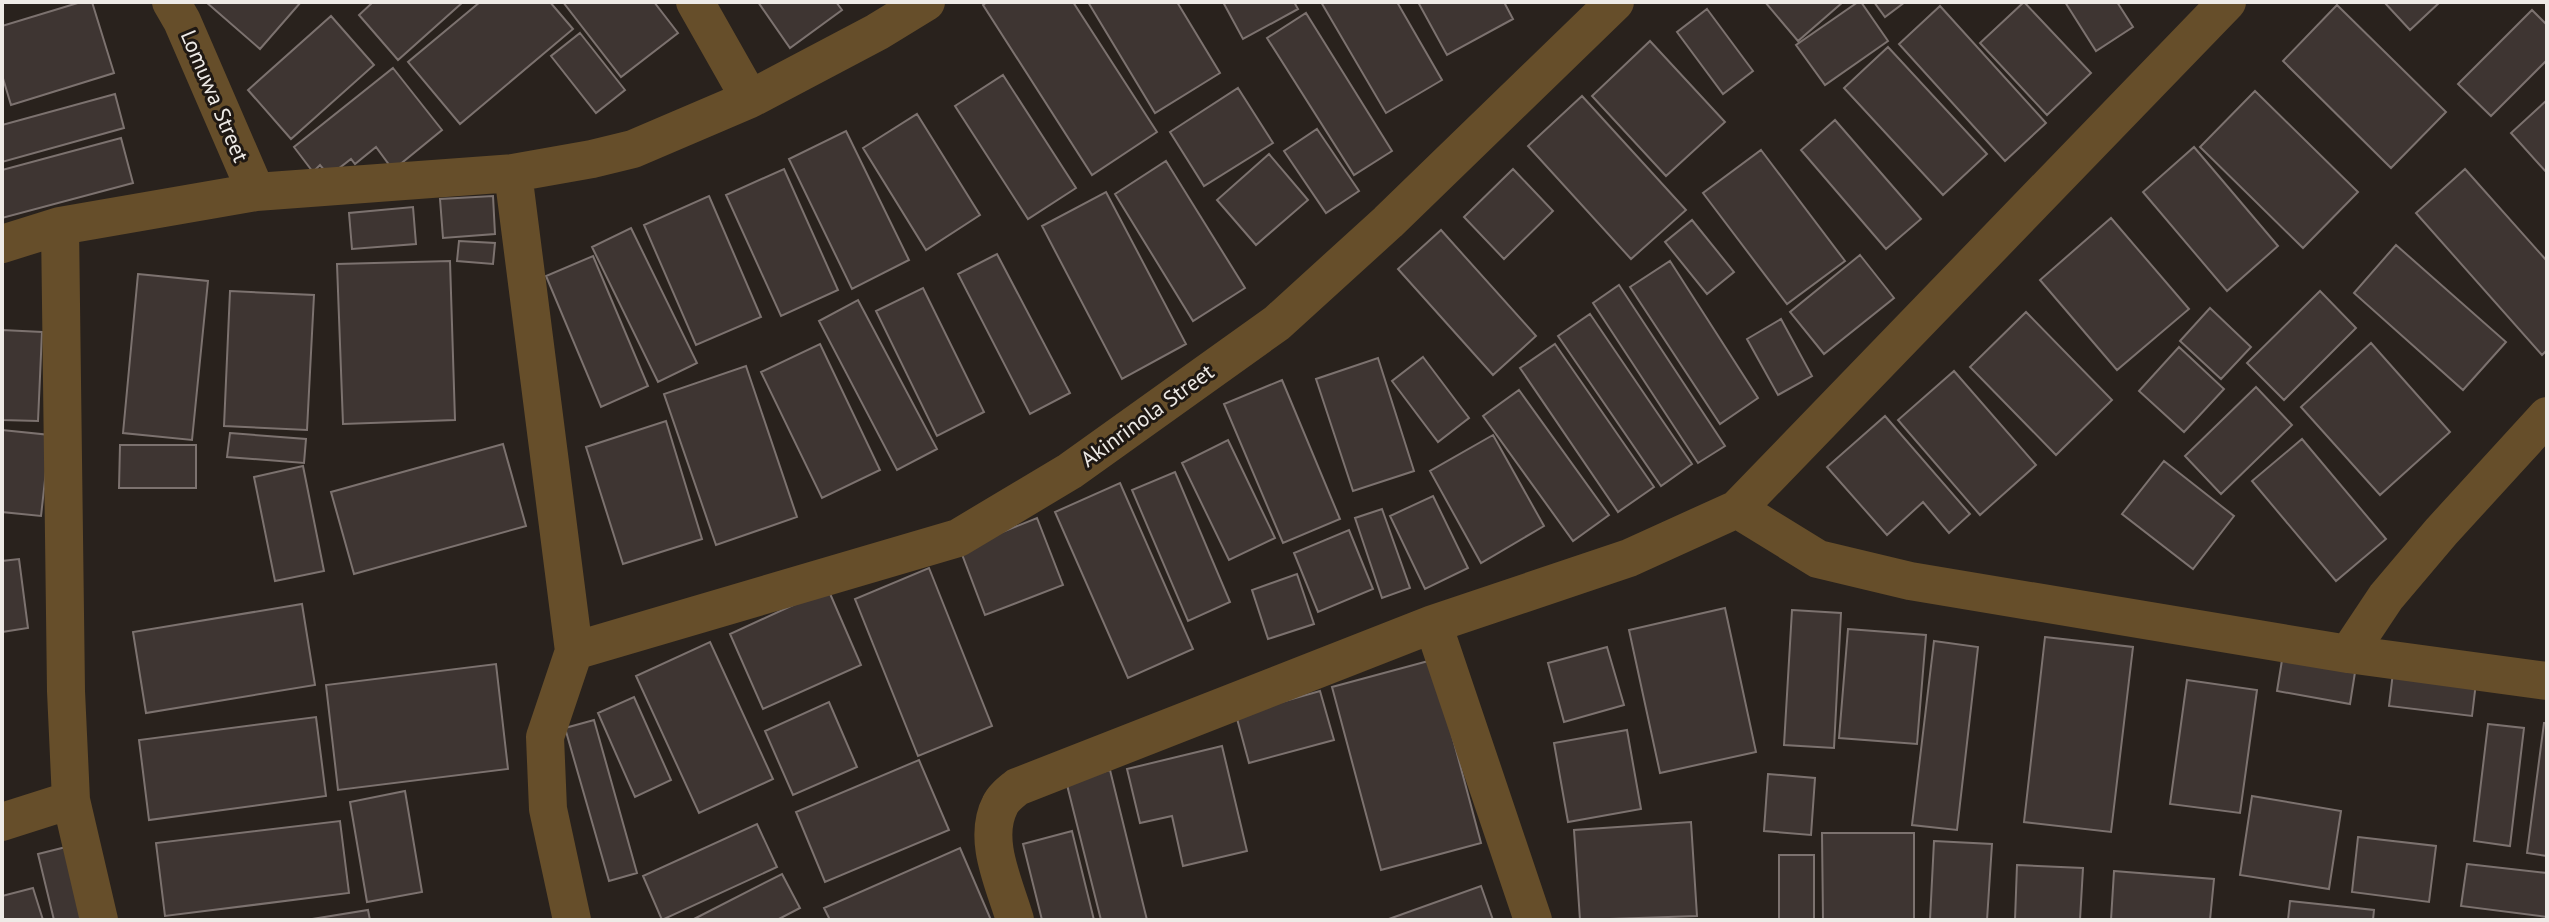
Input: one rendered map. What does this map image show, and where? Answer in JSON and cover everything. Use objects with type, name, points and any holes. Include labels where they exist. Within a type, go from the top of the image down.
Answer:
[{"type":"street","name":"Lomuwa Street","points":[[171,2],[256,192]]},
{"type":"street","points":[[695,2],[750,99]]},
{"type":"street","points":[[2,244],[60,226],[256,192],[513,173],[633,149],[750,99],[877,32],[926,2]]},
{"type":"street","name":"Akinrinola Street","points":[[574,651],[958,538],[1070,471],[1277,323],[1388,222],[1615,2]]},
{"type":"street","points":[[1015,920],[994,849],[994,820],[1001,801],[1017,787],[1433,624],[1629,558],[1737,509],[2227,2]]},
{"type":"street","points":[[513,173],[574,651],[545,737],[548,809],[572,920]]},
{"type":"street","points":[[60,226],[66,691],[71,800],[99,920]]},
{"type":"street","points":[[2348,654],[2386,597],[2547,416]]},
{"type":"street","points":[[1737,509],[1818,559],[1910,581],[2348,654],[2547,681]]},
{"type":"street","points":[[1433,624],[1533,920]]},
{"type":"street","points":[[2,822],[71,800]]},
{"type":"building","points":[[81,2],[92,2],[114,73],[11,105],[2,75],[2,26]]},
{"type":"building","points":[[206,2],[301,2],[260,49]]},
{"type":"building","points":[[373,2],[463,2],[398,60],[359,15]]},
{"type":"building","points":[[480,2],[550,2],[573,29],[460,124],[408,62]]},
{"type":"building","points":[[563,2],[654,2],[678,33],[621,77]]},
{"type":"building","points":[[758,2],[836,2],[842,10],[790,48]]},
{"type":"building","points":[[987,2],[1073,2],[1157,132],[1092,175],[983,5]]},
{"type":"building","points":[[1088,2],[1177,2],[1220,73],[1155,113]]},
{"type":"building","points":[[1223,2],[1294,2],[1298,9],[1243,39]]},
{"type":"building","points":[[1321,2],[1397,2],[1442,80],[1386,113]]},
{"type":"building","points":[[1418,2],[1504,2],[1513,19],[1447,55]]},
{"type":"building","points":[[1765,2],[1843,2],[1798,41]]},
{"type":"building","points":[[1858,2],[1888,41],[1825,85],[1796,45]]},
{"type":"building","points":[[1874,2],[1905,2],[1885,17]]},
{"type":"building","points":[[2024,2],[2091,73],[2047,115],[1980,43]]},
{"type":"building","points":[[2065,2],[2117,2],[2133,27],[2096,51]]},
{"type":"building","points":[[2384,2],[2440,2],[2410,30]]},
{"type":"building","points":[[2337,5],[2446,112],[2391,168],[2283,61]]},
{"type":"building","points":[[1940,6],[2046,123],[2005,161],[1899,44]]},
{"type":"building","points":[[1707,9],[1753,71],[1723,94],[1677,32]]},
{"type":"building","points":[[2532,10],[2547,25],[2547,60],[2491,116],[2458,84]]},
{"type":"building","points":[[1306,13],[1392,151],[1354,175],[1267,38]]},
{"type":"building","points":[[331,16],[374,65],[291,139],[248,90]]},
{"type":"building","points":[[580,33],[625,90],[596,113],[551,56]]},
{"type":"building","points":[[1650,41],[1725,122],[1666,176],[1592,96]]},
{"type":"building","points":[[1888,47],[1987,154],[1943,195],[1844,88]]},
{"type":"building","points":[[393,68],[442,130],[393,170],[376,147],[355,164],[351,159],[329,176],[320,165],[313,172],[294,147]]},
{"type":"building","points":[[1003,75],[1076,188],[1028,219],[955,106]]},
{"type":"building","points":[[1238,88],[1273,143],[1204,186],[1170,132]]},
{"type":"building","points":[[2255,91],[2358,192],[2303,248],[2200,147]]},
{"type":"building","points":[[115,94],[124,128],[2,162],[2,125]]},
{"type":"building","points":[[1582,96],[1686,210],[1631,259],[1528,146]]},
{"type":"building","points":[[2547,100],[2547,173],[2511,133]]},
{"type":"building","points":[[917,114],[980,215],[926,250],[863,148]]},
{"type":"building","points":[[1835,120],[1921,219],[1886,249],[1801,150]]},
{"type":"building","points":[[1317,129],[1359,191],[1326,213],[1284,151]]},
{"type":"building","points":[[846,131],[909,260],[852,289],[789,159]]},
{"type":"building","points":[[121,138],[133,183],[2,218],[2,170]]},
{"type":"building","points":[[2194,147],[2278,246],[2227,291],[2143,192]]},
{"type":"building","points":[[1761,150],[1845,261],[1787,304],[1703,193]]},
{"type":"building","points":[[1269,154],[1308,200],[1256,245],[1217,200]]},
{"type":"building","points":[[1166,161],[1245,288],[1193,321],[1115,194]]},
{"type":"building","points":[[784,169],[838,290],[781,316],[726,195]]},
{"type":"building","points":[[1513,169],[1553,211],[1504,259],[1464,217]]},
{"type":"building","points":[[2465,169],[2547,261],[2547,350],[2542,355],[2416,213]]},
{"type":"building","points":[[1106,192],[1186,344],[1122,379],[1042,226]]},
{"type":"building","points":[[493,196],[495,234],[443,238],[440,199]]},
{"type":"building","points":[[709,196],[761,317],[696,345],[644,225]]},
{"type":"building","points":[[413,207],[416,244],[352,249],[349,213]]},
{"type":"building","points":[[2111,218],[2189,309],[2117,370],[2040,280]]},
{"type":"building","points":[[1692,220],[1734,272],[1707,294],[1665,242]]},
{"type":"building","points":[[631,228],[697,363],[658,382],[592,247]]},
{"type":"building","points":[[1441,230],[1536,336],[1493,375],[1398,269]]},
{"type":"building","points":[[459,241],[495,243],[493,264],[457,261]]},
{"type":"building","points":[[2396,245],[2506,342],[2463,390],[2354,293]]},
{"type":"building","points":[[997,254],[1070,393],[1030,414],[958,274]]},
{"type":"building","points":[[1860,255],[1894,298],[1824,354],[1790,312]]},
{"type":"building","points":[[593,256],[648,386],[601,407],[546,276]]},
{"type":"building","points":[[450,261],[455,420],[343,424],[337,264]]},
{"type":"building","points":[[1670,261],[1758,398],[1720,424],[1630,287]]},
{"type":"building","points":[[138,274],[208,281],[192,440],[123,433]]},
{"type":"building","points":[[1619,285],[1725,446],[1698,463],[1593,303]]},
{"type":"building","points":[[923,288],[984,412],[937,436],[876,311]]},
{"type":"building","points":[[230,291],[314,295],[307,430],[224,426]]},
{"type":"building","points":[[2320,291],[2356,328],[2284,400],[2247,363]]},
{"type":"building","points":[[858,300],[937,449],[897,470],[819,321]]},
{"type":"building","points":[[2210,308],[2251,347],[2221,379],[2180,341]]},
{"type":"building","points":[[2026,312],[2112,400],[2056,455],[1970,367]]},
{"type":"building","points":[[1590,314],[1692,464],[1661,486],[1558,336]]},
{"type":"building","points":[[1781,319],[1812,376],[1778,395],[1747,339]]},
{"type":"building","points":[[2,330],[42,332],[38,421],[2,420]]},
{"type":"building","points":[[2371,343],[2450,432],[2380,495],[2301,407]]},
{"type":"building","points":[[820,344],[880,470],[822,498],[761,372]]},
{"type":"building","points":[[1555,344],[1654,487],[1618,512],[1520,368]]},
{"type":"building","points":[[2179,347],[2224,389],[2184,432],[2139,391]]},
{"type":"building","points":[[1423,357],[1469,418],[1438,442],[1392,381]]},
{"type":"building","points":[[1378,358],[1414,471],[1353,491],[1316,379]]},
{"type":"building","points":[[746,366],[797,517],[716,545],[664,394]]},
{"type":"building","points":[[1954,371],[2036,465],[1980,515],[1898,420]]},
{"type":"building","points":[[1282,380],[1340,519],[1283,543],[1224,404]]},
{"type":"building","points":[[2256,387],[2292,425],[2221,494],[2185,456]]},
{"type":"building","points":[[1519,390],[1609,515],[1573,541],[1483,416]]},
{"type":"building","points":[[1885,416],[1970,514],[1949,533],[1923,502],[1887,535],[1827,467]]},
{"type":"building","points":[[666,421],[702,539],[623,564],[586,447]]},
{"type":"building","points":[[2,430],[50,435],[41,516],[2,512]]},
{"type":"building","points":[[230,433],[306,439],[304,463],[227,457]]},
{"type":"building","points":[[1493,435],[1544,526],[1481,563],[1430,471]]},
{"type":"building","points":[[2302,439],[2386,539],[2336,581],[2252,481]]},
{"type":"building","points":[[1228,440],[1275,538],[1229,560],[1182,463]]},
{"type":"building","points":[[503,444],[526,526],[354,574],[331,492]]},
{"type":"building","points":[[120,445],[196,445],[196,488],[119,488]]},
{"type":"building","points":[[2164,461],[2234,516],[2193,569],[2122,514]]},
{"type":"building","points":[[303,466],[324,571],[275,581],[254,477]]},
{"type":"building","points":[[1175,472],[1230,602],[1188,621],[1132,490]]},
{"type":"building","points":[[1120,483],[1193,649],[1128,678],[1055,512]]},
{"type":"building","points":[[1433,496],[1468,568],[1425,589],[1390,516]]},
{"type":"building","points":[[1382,509],[1410,588],[1382,598],[1355,518]]},
{"type":"building","points":[[1037,518],[1063,585],[985,615],[960,549]]},
{"type":"building","points":[[1349,530],[1373,589],[1318,612],[1294,553]]},
{"type":"building","points":[[19,559],[28,628],[2,632],[2,561]]},
{"type":"building","points":[[929,568],[992,726],[918,756],[855,599]]},
{"type":"building","points":[[1297,574],[1314,624],[1268,639],[1252,590]]},
{"type":"building","points":[[828,589],[861,665],[763,709],[730,634]]},
{"type":"building","points":[[302,604],[315,685],[146,713],[133,632]]},
{"type":"building","points":[[1725,608],[1756,752],[1660,773],[1629,630]]},
{"type":"building","points":[[1792,610],[1841,613],[1834,748],[1784,745]]},
{"type":"building","points":[[1848,629],[1926,635],[1917,744],[1839,738]]},
{"type":"building","points":[[2045,637],[2133,647],[2111,832],[2024,822]]},
{"type":"building","points":[[1934,641],[1978,647],[1957,830],[1912,825]]},
{"type":"building","points":[[710,642],[773,779],[699,813],[636,676]]},
{"type":"building","points":[[1607,647],[1624,705],[1564,722],[1548,663]]},
{"type":"building","points":[[2283,654],[2356,666],[2350,704],[2277,691]]},
{"type":"building","points":[[1432,660],[1481,843],[1381,870],[1332,687]]},
{"type":"building","points":[[496,664],[508,769],[338,790],[326,685]]},
{"type":"building","points":[[2394,664],[2477,674],[2472,716],[2389,706]]},
{"type":"building","points":[[2187,680],[2257,690],[2240,813],[2170,804]]},
{"type":"building","points":[[1320,691],[1334,740],[1249,763],[1236,715]]},
{"type":"building","points":[[634,697],[671,780],[635,797],[598,713]]},
{"type":"building","points":[[829,702],[857,767],[793,795],[765,731]]},
{"type":"building","points":[[316,717],[326,796],[149,820],[139,740]]},
{"type":"building","points":[[594,720],[637,873],[609,881],[565,728]]},
{"type":"building","points":[[2544,723],[2547,723],[2547,856],[2527,853]]},
{"type":"building","points":[[2488,724],[2524,728],[2510,846],[2474,841]]},
{"type":"building","points":[[1627,730],[1641,809],[1568,822],[1554,743]]},
{"type":"building","points":[[1222,746],[1247,851],[1183,866],[1172,816],[1140,823],[1127,769]]},
{"type":"building","points":[[919,760],[949,830],[825,882],[796,812]]},
{"type":"building","points":[[1110,770],[1147,920],[1101,920],[1066,781]]},
{"type":"building","points":[[1768,774],[1815,778],[1811,835],[1764,831]]},
{"type":"building","points":[[405,791],[422,892],[367,902],[350,802]]},
{"type":"building","points":[[2252,796],[2341,811],[2329,889],[2240,875]]},
{"type":"building","points":[[340,821],[349,893],[165,916],[156,843]]},
{"type":"building","points":[[1691,822],[1697,916],[1580,920],[1574,830]]},
{"type":"building","points":[[757,824],[777,867],[662,920],[643,876]]},
{"type":"building","points":[[1072,831],[1094,920],[1042,920],[1023,844]]},
{"type":"building","points":[[1822,833],[1914,833],[1914,920],[1823,920]]},
{"type":"building","points":[[2358,837],[2436,846],[2429,902],[2352,892]]},
{"type":"building","points":[[1934,841],[1992,844],[1987,920],[1930,920]]},
{"type":"building","points":[[70,846],[88,920],[54,920],[38,854]]},
{"type":"building","points":[[960,848],[991,920],[830,920],[824,908]]},
{"type":"building","points":[[1779,855],[1814,855],[1814,920],[1779,920]]},
{"type":"building","points":[[2467,864],[2547,873],[2547,917],[2461,906]]},
{"type":"building","points":[[2017,865],[2083,868],[2080,920],[2015,920]]},
{"type":"building","points":[[2114,871],[2214,879],[2210,920],[2111,920]]},
{"type":"building","points":[[782,874],[800,908],[777,920],[692,920]]},
{"type":"building","points":[[1481,886],[1493,920],[1386,920]]},
{"type":"building","points":[[33,888],[43,920],[2,920],[2,896]]},
{"type":"building","points":[[2290,901],[2374,910],[2373,920],[2288,920]]},
{"type":"building","points":[[368,910],[370,920],[306,920]]}]
